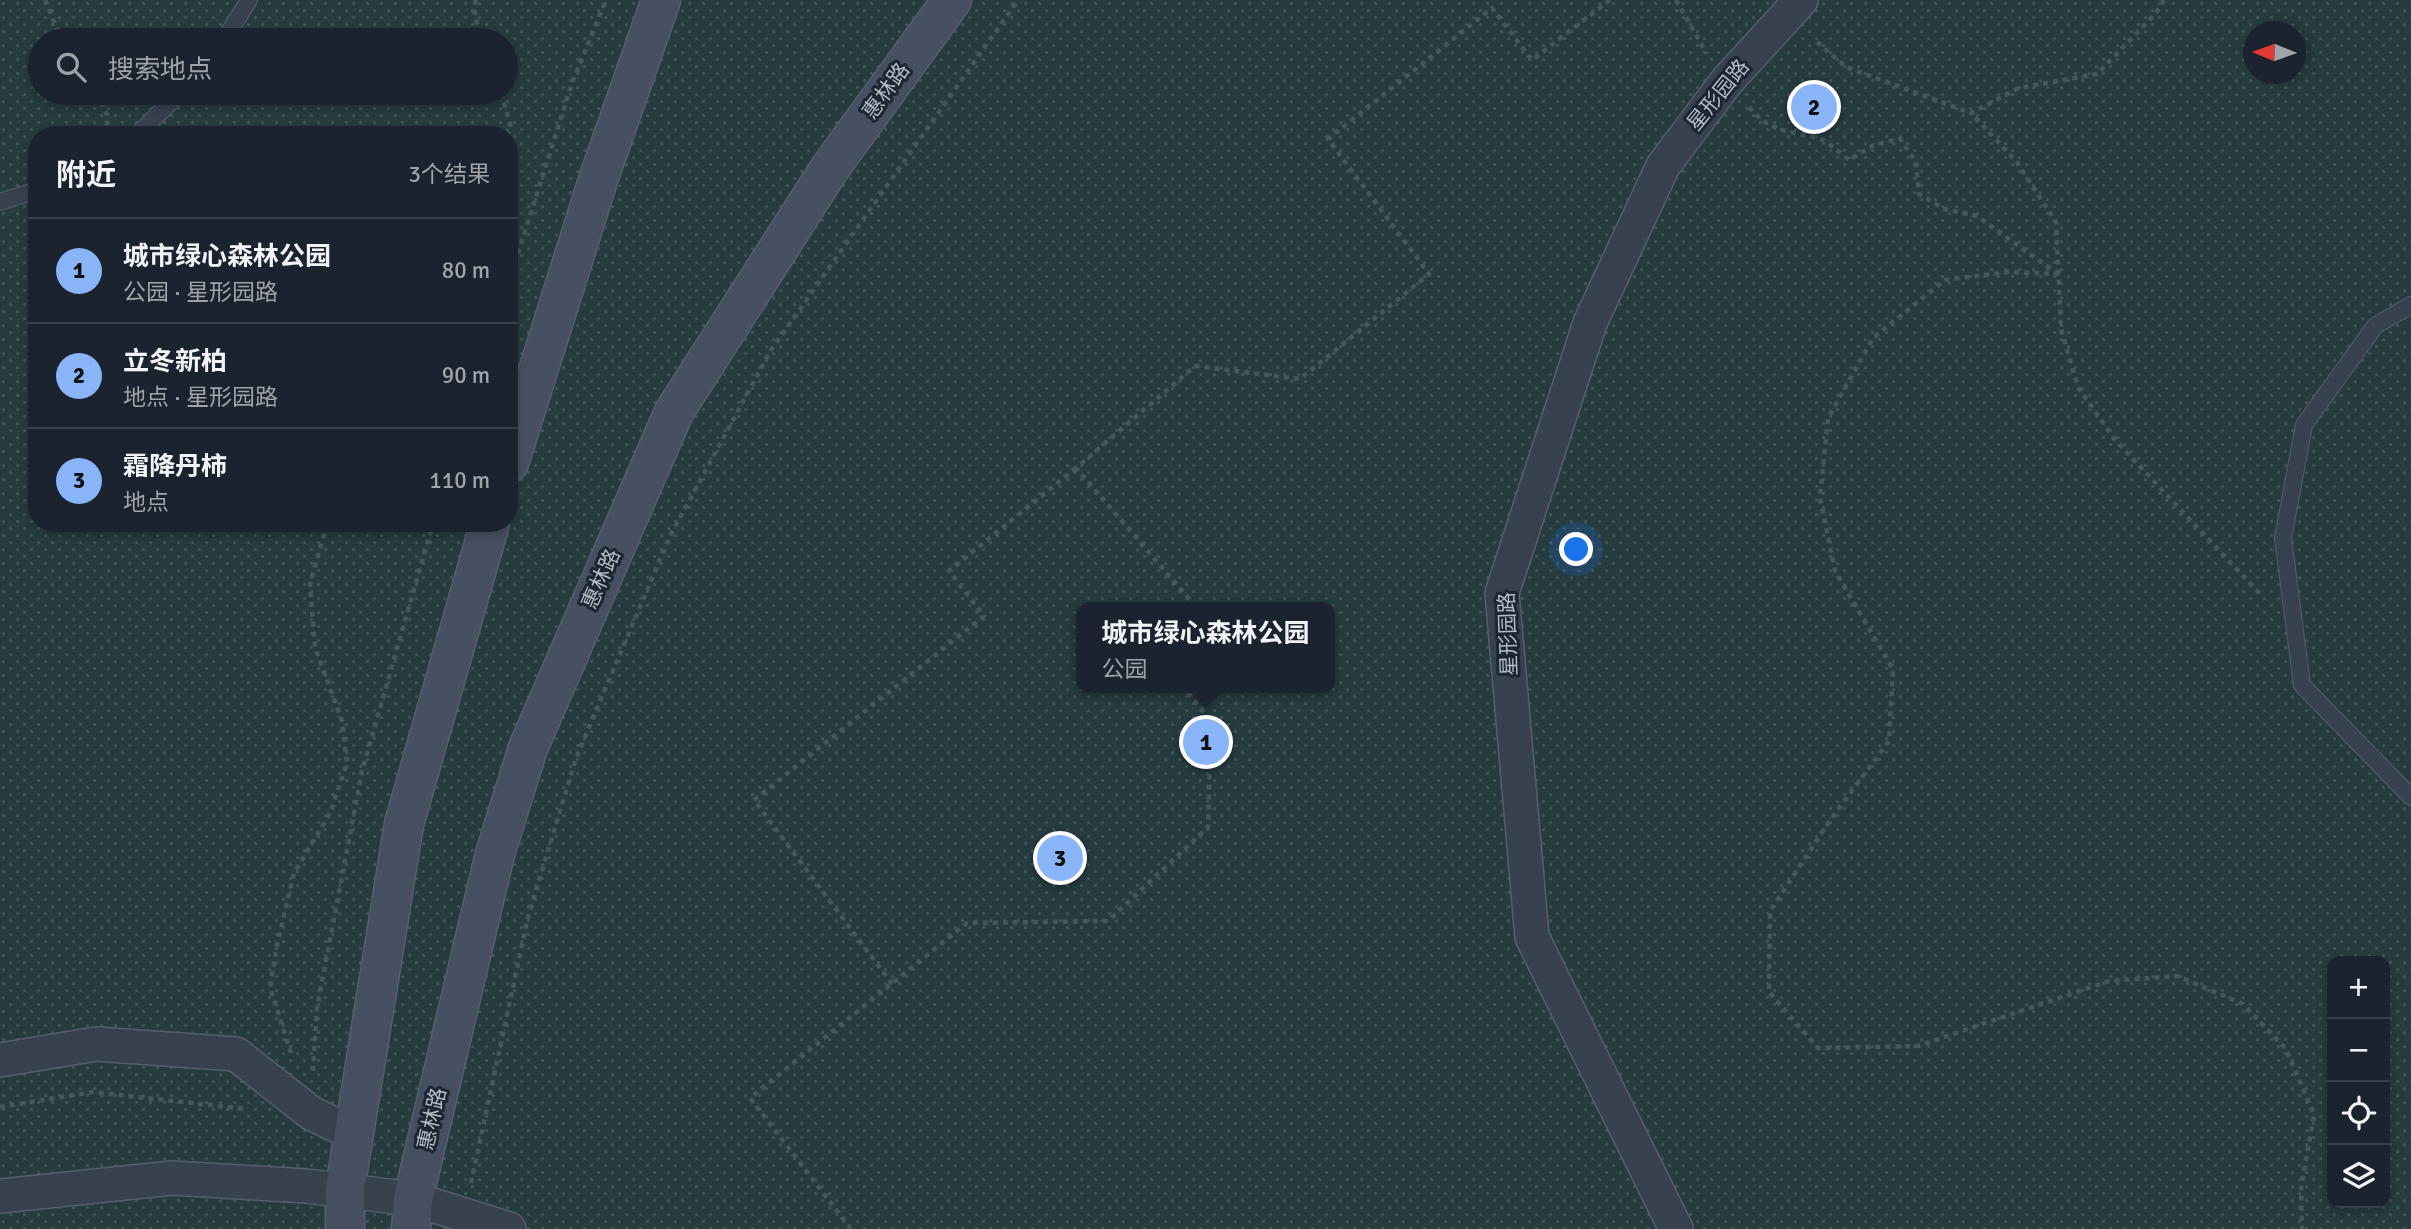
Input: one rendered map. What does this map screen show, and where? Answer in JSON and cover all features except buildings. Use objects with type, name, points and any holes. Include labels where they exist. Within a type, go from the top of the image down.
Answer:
[{"type":"main road","points":[[518,434],[599,177],[661,0]]},
{"type":"main road","name":"惠林路","points":[[412,1214],[495,854],[528,748],[674,412],[830,168],[952,0]]},
{"type":"main road","points":[[345,1229],[345,1189],[404,824],[488,532]]},
{"type":"street","name":"星形园路","points":[[1676,1229],[1532,937],[1502,593],[1590,323],[1663,166],[1727,81],[1801,0]]},
{"type":"street","points":[[0,1060],[96,1044],[236,1054],[311,1113],[354,1134]]},
{"type":"street","points":[[0,1196],[172,1178],[345,1189],[412,1214],[464,1215],[509,1229]]},
{"type":"lane","points":[[232,28],[249,0]]},
{"type":"lane","points":[[146,126],[168,105]]},
{"type":"lane","points":[[0,202],[28,193]]},
{"type":"lane","points":[[2411,305],[2375,326],[2304,425],[2283,538],[2302,685],[2411,797]]},
{"type":"path","points":[[44,0],[57,28]]},
{"type":"path","points":[[476,0],[474,9],[478,28]]},
{"type":"path","points":[[518,254],[572,83],[606,0]]},
{"type":"path","points":[[464,1215],[528,917],[576,758],[670,536],[771,350],[1018,0]]},
{"type":"path","points":[[892,984],[754,800],[984,616],[949,571],[1195,366],[1300,379],[1429,274],[1328,139],[1492,8],[1532,60],[1611,0]]},
{"type":"path","points":[[1676,0],[1701,47],[1760,120],[1783,133],[1820,139],[1849,160],[1874,145],[1900,139],[1916,162],[1919,194],[1944,209],[1977,216],[2059,274]]},
{"type":"path","points":[[1971,113],[2019,89],[2097,74],[2156,13],[2164,0]]},
{"type":"path","points":[[1817,43],[1846,67],[1890,80],[1971,113],[2017,161],[2056,222],[2061,329],[2078,387],[2115,440],[2256,588],[2297,650]]},
{"type":"path","points":[[102,105],[107,115],[107,126]]},
{"type":"path","points":[[505,105],[511,126]]},
{"type":"path","points":[[2059,274],[2008,272],[1945,279],[1873,338],[1828,418],[1821,498],[1835,571],[1893,669],[1889,741],[1831,818],[1770,911],[1769,992],[1818,1048],[1918,1046],[2109,981],[2177,976],[2243,1004],[2286,1049],[2314,1115],[2301,1188],[2302,1229]]},
{"type":"path","points":[[1076,467],[1192,602]]},
{"type":"path","points":[[311,1113],[270,987],[293,873],[330,813],[347,763],[342,721],[315,647],[310,584],[324,532]]},
{"type":"path","points":[[311,1113],[317,1008],[362,771],[430,532]]},
{"type":"path","points":[[850,1229],[750,1098],[967,923],[1108,921],[1208,827],[1211,721],[1188,693]]},
{"type":"path","points":[[0,1107],[93,1093],[221,1107],[311,1113]]},
{"type":"green space","points":[[0,0],[2411,0],[2411,1229],[0,1229]]},
{"type":"place","name":"立冬新柏","points":[[1814,107]]},
{"type":"place","name":"城市绿心森林公园","points":[[1206,742]]},
{"type":"place","name":"霜降丹柿","points":[[1060,858]]}]
